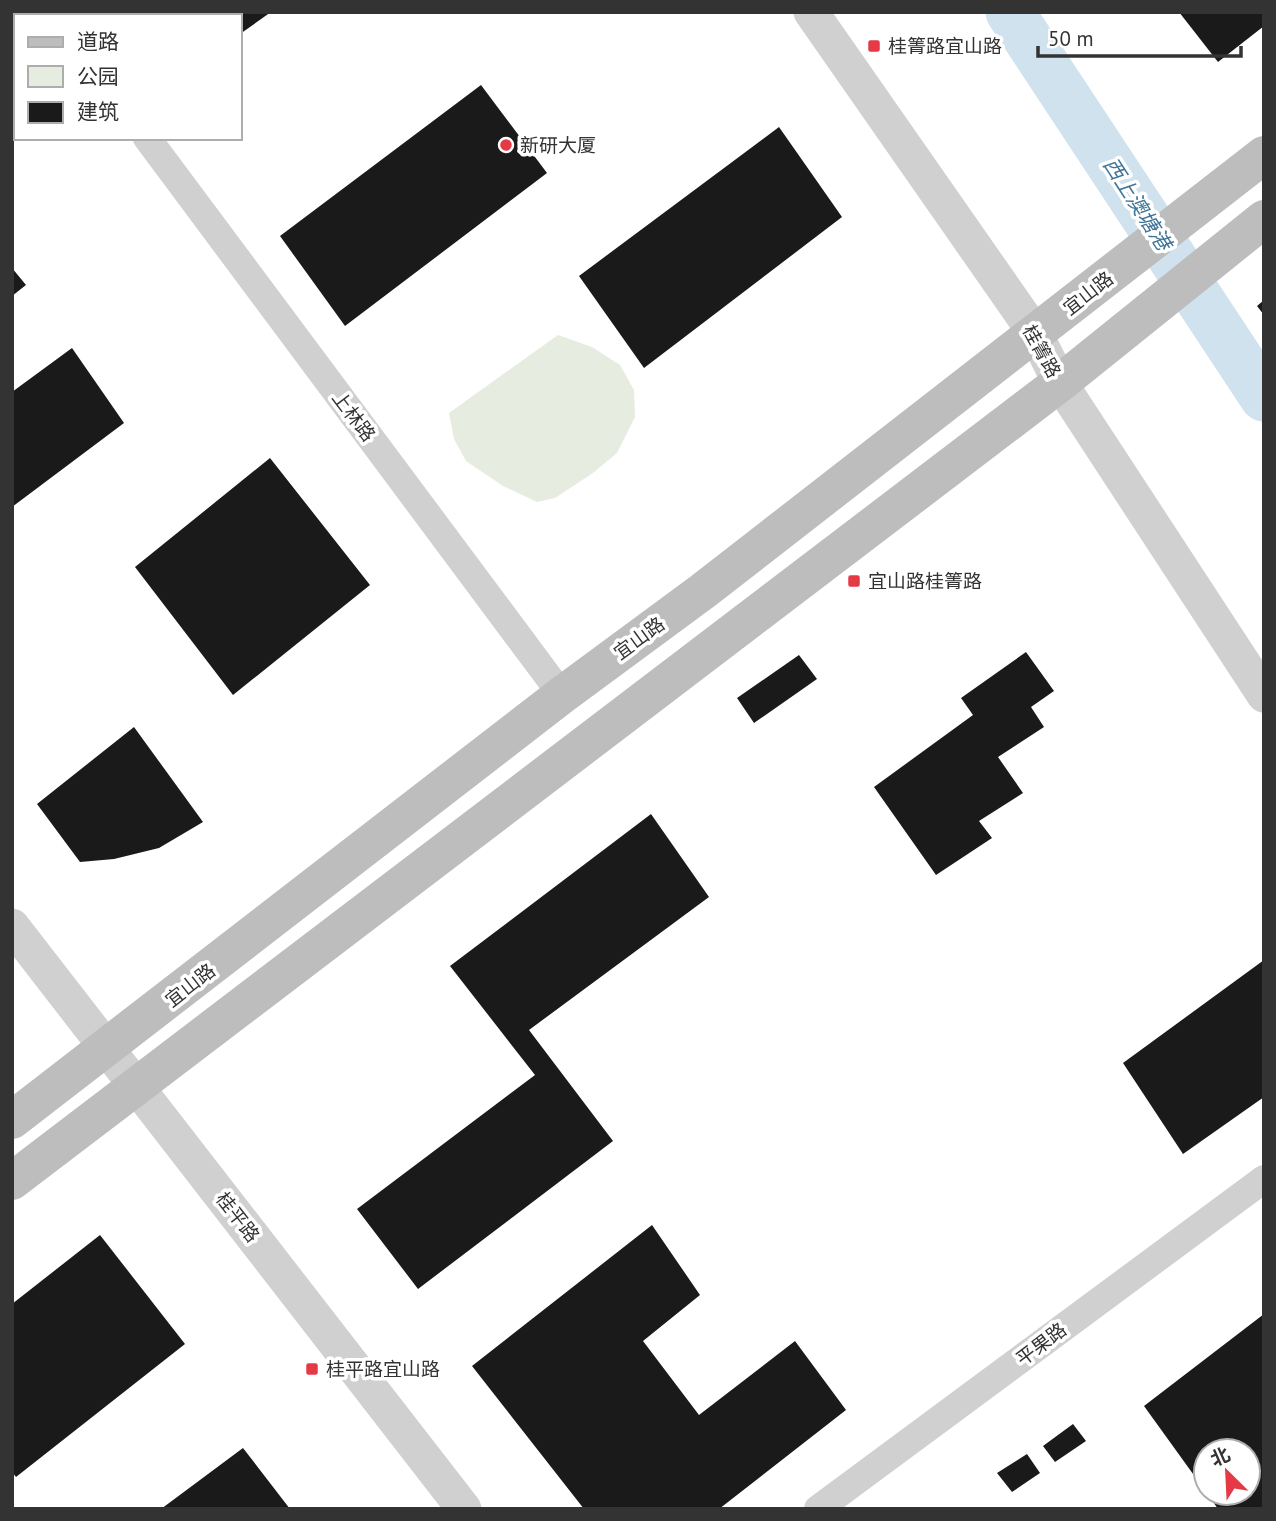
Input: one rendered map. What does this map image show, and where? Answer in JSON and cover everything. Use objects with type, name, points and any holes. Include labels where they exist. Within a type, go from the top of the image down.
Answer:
[{"type":"main road","name":"宜山路","points":[[12,1120],[562,695],[703,591],[1264,155]]},
{"type":"main road","points":[[12,1181],[1060,383],[1264,219]]},
{"type":"street","name":"桂箐路","points":[[811,12],[1035,333],[1060,383],[1264,695]]},
{"type":"street","name":"上林路","points":[[147,140],[562,695]]},
{"type":"street","name":"桂平路","points":[[12,926],[464,1509]]},
{"type":"street","name":"平果路","points":[[818,1509],[1264,1179]]},
{"type":"green space","points":[[558,335],[592,347],[620,365],[634,390],[635,417],[617,453],[555,498],[537,502],[503,486],[466,461],[454,439],[449,413]]},
{"type":"building","points":[[106,12],[271,12],[242,33],[242,14]]},
{"type":"building","points":[[1179,12],[1264,12],[1264,26],[1218,62]]},
{"type":"building","points":[[481,85],[547,173],[345,326],[280,236]]},
{"type":"building","points":[[779,127],[842,217],[644,368],[579,276]]},
{"type":"building","points":[[12,268],[26,285],[12,296]]},
{"type":"building","points":[[1264,300],[1264,315],[1257,306]]},
{"type":"building","points":[[72,348],[124,423],[12,507],[12,392]]},
{"type":"building","points":[[270,458],[370,585],[233,695],[135,567]]},
{"type":"building","points":[[1026,652],[1054,691],[1031,707],[1044,727],[998,757],[1023,793],[979,821],[992,838],[936,875],[874,787],[973,715],[961,698]]},
{"type":"building","points":[[799,655],[817,679],[754,723],[737,698]]},
{"type":"building","points":[[134,727],[203,822],[159,848],[114,859],[80,862],[37,804]]},
{"type":"building","points":[[651,814],[709,897],[529,1030],[613,1141],[418,1289],[357,1209],[535,1075],[450,966]]},
{"type":"building","points":[[1264,960],[1264,1097],[1183,1154],[1123,1063]]},
{"type":"building","points":[[652,1225],[700,1295],[643,1341],[699,1415],[795,1341],[846,1410],[719,1509],[584,1509],[472,1366]]},
{"type":"building","points":[[100,1235],[185,1344],[16,1477],[12,1472],[12,1304]]},
{"type":"building","points":[[1264,1314],[1264,1509],[1217,1507],[1262,1507],[1262,1437],[1192,1437],[1192,1473],[1144,1406]]},
{"type":"building","points":[[1073,1424],[1086,1441],[1055,1462],[1043,1446]]},
{"type":"building","points":[[243,1448],[290,1509],[161,1509]]},
{"type":"building","points":[[1027,1454],[1040,1473],[1012,1492],[997,1473]]},
{"type":"waterway","name":"西上澳塘港","points":[[1010,12],[1264,397]]},
{"type":"place","name":"桂箐路宜山路","points":[[874,46]]},
{"type":"place","name":"新研大厦","points":[[506,145]]},
{"type":"place","name":"宜山路桂箐路","points":[[854,581]]},
{"type":"place","name":"桂平路宜山路","points":[[312,1369]]}]
